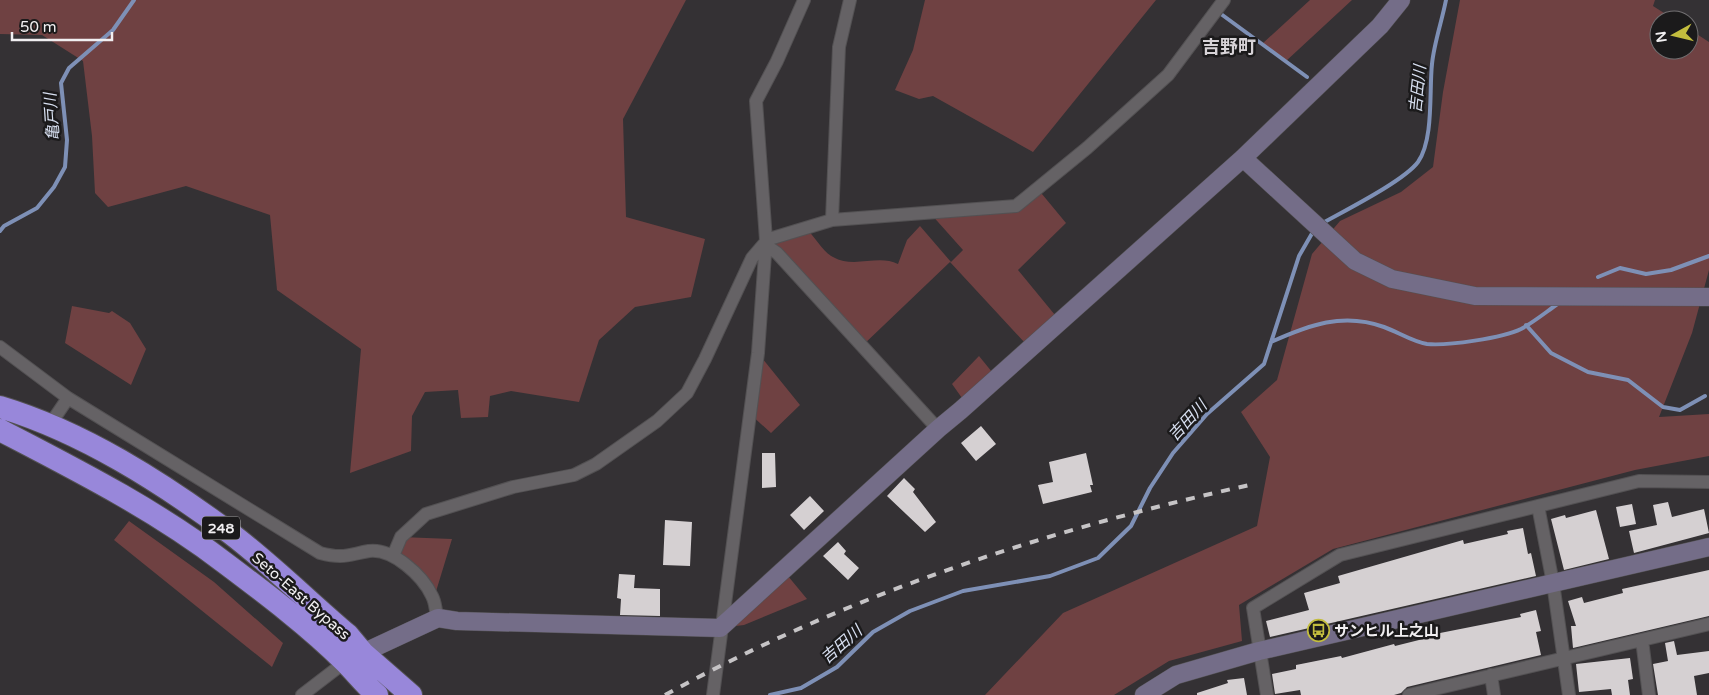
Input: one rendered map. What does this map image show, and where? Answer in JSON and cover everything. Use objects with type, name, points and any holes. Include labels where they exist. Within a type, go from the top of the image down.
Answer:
[{"type":"highway","name":"Seto-East Bypass","points":[[0,406],[50,426],[98,449],[159,484],[231,534],[348,635],[354,658],[377,695]]},
{"type":"highway","name":"Seto-East Bypass","points":[[0,430],[82,472],[185,534],[354,658],[411,695]]},
{"type":"street","points":[[713,690],[758,353],[765,242],[756,101],[777,61],[804,0]]},
{"type":"street","points":[[832,220],[838,47],[850,0]]},
{"type":"street","points":[[392,556],[401,538],[426,514],[513,487],[574,475],[596,464],[657,421],[687,392],[705,360],[752,258],[765,242],[832,220],[1016,206],[1087,148],[1168,75],[1224,0]]},
{"type":"street","points":[[302,695],[354,658],[438,618],[458,621],[720,628],[938,429],[1243,158],[1380,26],[1401,0]]},
{"type":"street","points":[[1243,158],[1355,261],[1392,279],[1466,294],[1709,297]]},
{"type":"street","points":[[765,242],[938,429]]},
{"type":"street","points":[[0,347],[68,398],[320,553],[346,557],[371,551],[392,556],[418,574],[434,598],[438,618]]},
{"type":"street","points":[[50,426],[68,398]]},
{"type":"street","points":[[1268,695],[1253,608],[1340,555],[1639,481],[1709,482]]},
{"type":"street","points":[[1538,506],[1553,583],[1570,695]]},
{"type":"street","points":[[1144,695],[1176,675],[1259,651],[1709,547]]},
{"type":"street","points":[[1416,694],[1564,657],[1709,624]]},
{"type":"street","points":[[1642,640],[1650,695]]},
{"type":"street","points":[[1491,675],[1494,695]]},
{"type":"shaded area","points":[[0,0],[686,0],[623,119],[626,217],[705,239],[691,297],[635,307],[599,340],[579,402],[511,391],[490,396],[488,417],[461,418],[458,390],[425,392],[412,416],[411,451],[350,473],[361,349],[277,290],[270,215],[186,186],[108,207],[95,193],[92,136],[83,61],[42,35],[0,34]]},
{"type":"shaded area","points":[[925,0],[1156,0],[1033,152],[933,96],[919,99],[895,90],[913,50]]},
{"type":"shaded area","points":[[1310,0],[1352,0],[1285,62],[1262,44]]},
{"type":"shaded area","points":[[1460,0],[1655,0],[1653,6],[1659,10],[1649,10],[1649,60],[1699,60],[1699,36],[1709,42],[1709,270],[1692,333],[1659,417],[1709,414],[1709,456],[1635,470],[1333,549],[1239,605],[1242,641],[1169,661],[1114,695],[985,695],[1063,613],[1257,526],[1270,457],[1241,412],[1277,380],[1312,254],[1340,221],[1401,192],[1433,167],[1443,92]]},
{"type":"shaded area","points":[[1037,188],[1066,223],[1018,270],[1055,315],[1025,343],[950,262],[861,347],[766,240],[806,228],[833,257],[849,262],[882,260],[898,264],[907,240],[920,226],[951,262],[963,250],[930,213],[1015,206]]},
{"type":"shaded area","points":[[72,306],[109,313],[112,311],[130,323],[146,349],[131,385],[65,343]]},
{"type":"shaded area","points":[[758,353],[800,405],[771,433],[749,413]]},
{"type":"shaded area","points":[[979,356],[992,372],[962,398],[952,384]]},
{"type":"shaded area","points":[[129,521],[214,582],[283,643],[272,667],[114,540]]},
{"type":"shaded area","points":[[401,537],[452,539],[434,598],[393,556]]},
{"type":"shaded area","points":[[783,570],[807,599],[744,625],[720,628]]},
{"type":"building","points":[[981,426],[996,444],[976,461],[961,443]]},
{"type":"building","points":[[762,453],[775,453],[776,487],[762,488]]},
{"type":"building","points":[[1086,453],[1093,485],[1090,485],[1092,492],[1043,504],[1038,485],[1053,482],[1049,462]]},
{"type":"building","points":[[904,478],[915,489],[913,492],[936,522],[925,532],[887,496]]},
{"type":"building","points":[[810,496],[824,511],[804,530],[790,515]]},
{"type":"building","points":[[1668,502],[1672,517],[1704,509],[1709,533],[1634,553],[1629,531],[1657,525],[1653,505]]},
{"type":"building","points":[[1632,504],[1636,524],[1620,527],[1616,507]]},
{"type":"building","points":[[1596,510],[1609,559],[1564,570],[1551,519],[1565,515],[1566,518]]},
{"type":"building","points":[[665,520],[692,522],[690,566],[663,565]]},
{"type":"building","points":[[1523,528],[1528,554],[1531,553],[1536,576],[1270,637],[1266,621],[1309,610],[1304,593],[1340,583],[1338,576],[1463,540],[1464,544],[1508,534],[1507,531]]},
{"type":"building","points":[[838,542],[846,551],[844,554],[859,568],[848,580],[823,556]]},
{"type":"building","points":[[1709,570],[1709,616],[1573,648],[1571,626],[1576,626],[1568,601],[1582,597],[1584,603],[1623,593],[1622,589]]},
{"type":"building","points":[[619,574],[635,575],[634,588],[660,589],[660,616],[620,615],[621,599],[617,598]]},
{"type":"building","points":[[1536,610],[1541,631],[1536,632],[1541,655],[1407,687],[1401,693],[1394,695],[1301,695],[1300,690],[1275,694],[1272,674],[1296,669],[1296,665],[1341,656],[1342,658],[1394,644],[1395,646],[1435,636],[1435,634],[1521,617],[1520,614]]},
{"type":"building","points":[[1674,641],[1677,655],[1709,651],[1709,673],[1694,676],[1697,695],[1658,695],[1653,664],[1668,661],[1665,643]]},
{"type":"building","points":[[1630,658],[1633,679],[1628,680],[1630,695],[1612,695],[1611,689],[1579,692],[1576,664]]},
{"type":"building","points":[[1244,678],[1247,695],[1197,695],[1197,693],[1228,683],[1227,680]]},
{"type":"waterway","name":"亀戸川","points":[[0,231],[4,226],[37,208],[54,187],[65,167],[67,140],[61,83],[69,68],[113,30],[134,0]]},
{"type":"waterway","name":"吉田川","points":[[1321,224],[1387,187],[1411,170],[1418,162],[1427,141],[1433,56],[1446,0]]},
{"type":"waterway","points":[[1221,14],[1307,77]]},
{"type":"waterway","name":"吉田川","points":[[770,695],[801,688],[837,667],[873,632],[910,611],[963,591],[1050,576],[1098,558],[1131,526],[1150,488],[1173,453],[1207,414],[1264,364],[1299,256],[1314,230]]},
{"type":"waterway","points":[[1598,277],[1620,268],[1646,274],[1671,270],[1709,256]]},
{"type":"waterway","points":[[1271,342],[1299,330],[1326,322],[1340,321],[1369,323],[1427,344],[1475,341],[1521,329],[1559,303]]},
{"type":"waterway","points":[[1526,325],[1551,353],[1588,372],[1628,380],[1663,407],[1680,410],[1705,396]]},
{"type":"railway","points":[[665,695],[735,659],[806,626],[952,568],[1101,522],[1254,484]]},
{"type":"place","name":"サンヒル上之山","points":[[1318,631]]},
{"type":"district","name":"吉野町","points":[[1229,47]]}]
